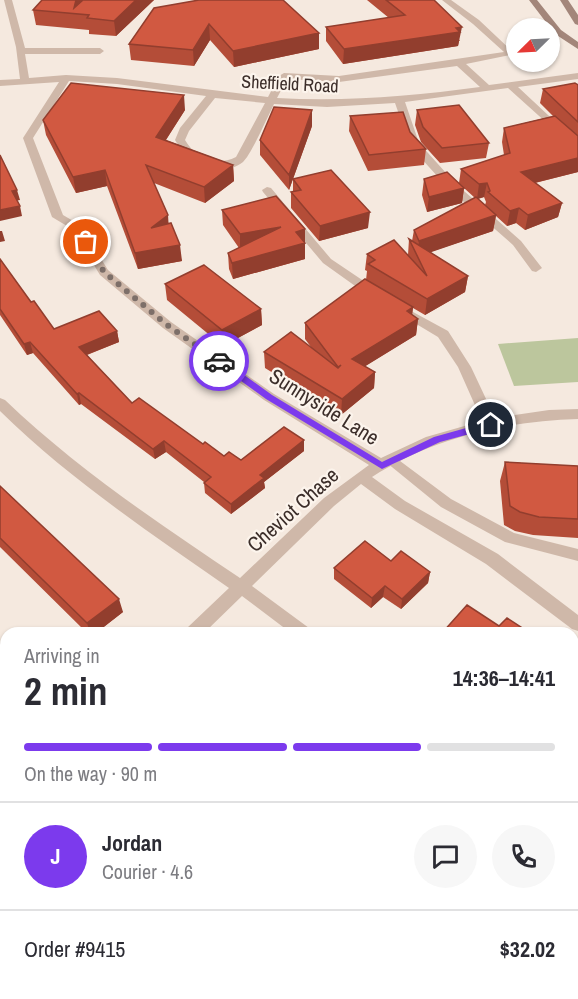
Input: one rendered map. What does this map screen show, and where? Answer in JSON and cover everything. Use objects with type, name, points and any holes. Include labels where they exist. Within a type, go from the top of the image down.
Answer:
[{"type":"main road","points":[[533,0],[558,32],[578,46]]},
{"type":"main road","points":[[564,0],[578,22]]},
{"type":"street","points":[[8,0],[21,51],[25,81]]},
{"type":"street","points":[[213,94],[184,130],[180,140],[188,154],[212,165],[224,166],[240,159],[284,76],[339,79],[510,54],[476,22],[446,0]]},
{"type":"street","points":[[21,51],[100,51]]},
{"type":"street","points":[[459,63],[487,88]]},
{"type":"street","name":"Sheffield Road","points":[[0,83],[66,78],[117,81],[270,101],[327,104],[399,100],[578,76]]},
{"type":"street","name":"Sunnyside Lane","points":[[66,78],[28,138],[58,217],[76,226],[104,272],[167,325],[269,397],[387,463]]},
{"type":"street","points":[[510,85],[578,148]]},
{"type":"street","points":[[399,100],[414,144],[452,186],[517,243],[536,268]]},
{"type":"street","points":[[267,190],[327,261],[442,334],[464,367],[491,425]]},
{"type":"street","points":[[0,404],[37,439],[163,534],[295,627]]},
{"type":"street","name":"Cheviot Chase","points":[[199,627],[323,508],[361,477],[437,439],[491,425],[541,416],[578,414]]},
{"type":"street","points":[[361,477],[400,505],[492,560],[578,624]]},
{"type":"lane","points":[[387,463],[446,503],[510,538],[578,555]]},
{"type":"green space","points":[[578,338],[578,382],[514,386],[498,344]]},
{"type":"building","points":[[42,0],[76,0],[74,8],[83,0],[136,0],[114,21],[87,18],[89,15],[33,10]]},
{"type":"building","points":[[199,0],[283,0],[319,33],[233,51],[209,24],[193,50],[129,44],[154,8]]},
{"type":"building","points":[[386,0],[434,0],[462,27],[456,28],[460,32],[344,49],[326,27],[405,15]]},
{"type":"building","points":[[71,83],[184,95],[156,137],[233,165],[204,187],[146,165],[168,215],[151,228],[171,223],[180,245],[135,253],[105,170],[73,177],[43,120]]},
{"type":"building","points":[[575,83],[578,85],[578,122],[543,89]]},
{"type":"building","points":[[459,105],[489,143],[442,148],[423,127],[417,110]]},
{"type":"building","points":[[274,107],[312,110],[289,175],[260,140]]},
{"type":"building","points":[[403,112],[410,132],[426,149],[369,155],[350,116]]},
{"type":"building","points":[[555,116],[578,136],[578,158],[521,172],[562,203],[528,215],[519,208],[510,211],[488,192],[490,191],[487,183],[479,184],[461,169],[510,153],[504,128]]},
{"type":"building","points":[[0,155],[17,190],[12,191],[20,206],[0,210]]},
{"type":"building","points":[[331,170],[370,212],[320,226],[291,192],[301,190],[293,179]]},
{"type":"building","points":[[447,172],[464,188],[429,197],[424,179]]},
{"type":"building","points":[[276,196],[305,229],[296,232],[305,243],[232,263],[228,253],[281,227],[240,234],[222,210]]},
{"type":"building","points":[[476,197],[496,215],[419,241],[414,230]]},
{"type":"building","points":[[409,239],[468,276],[427,299],[368,264],[375,260],[367,254],[394,240],[427,276]]},
{"type":"building","points":[[0,259],[54,329],[99,311],[117,331],[79,347],[132,403],[139,398],[203,444],[205,442],[224,456],[229,452],[241,460],[284,427],[304,440],[260,475],[264,478],[231,504],[204,483],[211,477],[164,441],[153,449],[79,393],[77,394],[30,342],[24,344],[0,309]]},
{"type":"building","points":[[204,265],[261,309],[222,330],[165,284]]},
{"type":"building","points":[[365,279],[413,307],[407,311],[418,319],[352,359],[375,372],[342,399],[264,352],[291,332],[338,368],[341,365],[338,367],[305,323]]},
{"type":"building","points":[[505,462],[578,466],[578,519],[539,517],[520,512],[510,506]]},
{"type":"building","points":[[0,486],[119,599],[87,623],[0,538]]},
{"type":"building","points":[[365,541],[391,561],[401,551],[430,572],[402,599],[385,586],[372,598],[334,568]]},
{"type":"building","points":[[467,605],[499,626],[507,618],[521,627],[447,627]]},
{"type":"way so far","points":[[86,242],[104,272],[167,325],[219,361]]},
{"type":"route","points":[[219,361],[269,397],[382,466],[437,439],[491,425]]}]
